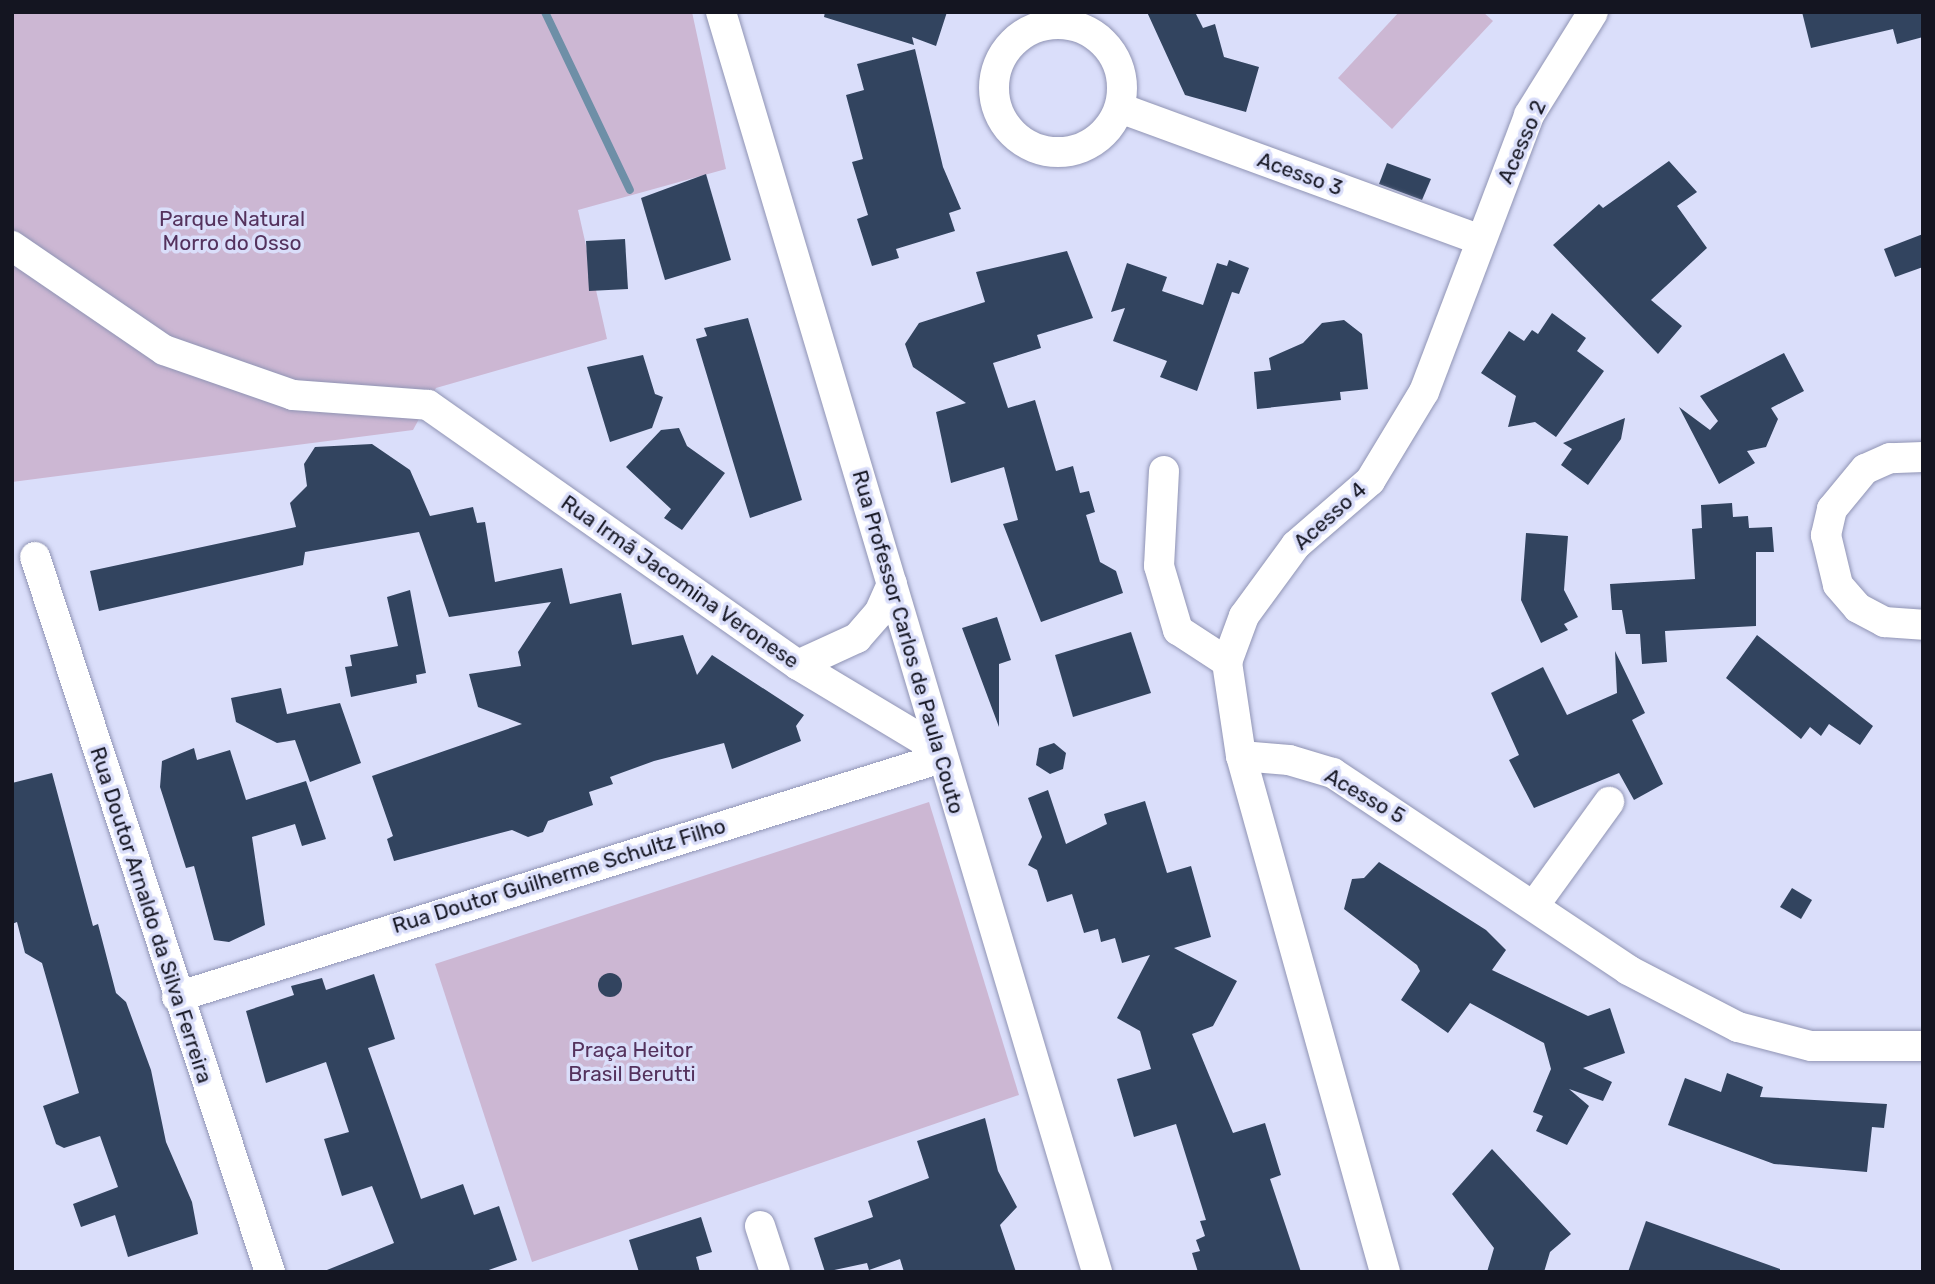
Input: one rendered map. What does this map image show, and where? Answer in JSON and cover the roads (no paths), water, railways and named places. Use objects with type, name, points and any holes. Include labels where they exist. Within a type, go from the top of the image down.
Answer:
[{"type":"street","name":"Rua Professor Carlos de Paula Couto","points":[[721,12],[940,754],[1097,1272]]},
{"type":"street","name":"Acesso 2","points":[[1481,240],[1529,115],[1593,12]]},
{"type":"street","points":[[1058,23],[1078,26],[1111,50],[1123,88],[1120,108],[1092,143],[1049,152],[1027,145],[998,112],[996,68],[1020,36],[1058,23]]},
{"type":"street","name":"Acesso 3","points":[[1120,108],[1481,240]]},
{"type":"street","name":"Acesso 4","points":[[1241,756],[1227,662],[1244,616],[1296,545],[1370,481],[1424,392],[1481,240]]},
{"type":"street","name":"Rua Irmã Jacomina Veronese","points":[[12,246],[164,350],[293,395],[428,405],[798,665],[940,754]]},
{"type":"street","points":[[1923,457],[1890,458],[1866,469],[1839,498],[1826,535],[1838,585],[1858,608],[1884,622],[1923,625]]},
{"type":"street","points":[[1164,471],[1159,566],[1178,630],[1227,662]]},
{"type":"street","name":"Rua Doutor Arnaldo da Silva Ferreira","points":[[35,557],[177,997],[270,1272]]},
{"type":"street","points":[[798,665],[857,638],[879,613],[892,584]]},
{"type":"street","name":"Rua Doutor Guilherme Schultz Filho","points":[[177,997],[940,754]]},
{"type":"street","points":[[1241,756],[1385,1272]]},
{"type":"street","name":"Acesso 5","points":[[1241,756],[1289,760],[1333,773],[1536,903],[1628,970],[1738,1027],[1811,1046],[1923,1046]]},
{"type":"street","points":[[1536,903],[1609,802]]},
{"type":"street","points":[[761,1226],[775,1272]]},
{"type":"waterway","points":[[545,12],[630,190]]},
{"type":"park label","name":"Parque Natural Morro do Osso","points":[[232,231]]},
{"type":"park label","name":"Praça Heitor Brasil Berutti","points":[[632,1062]]}]
